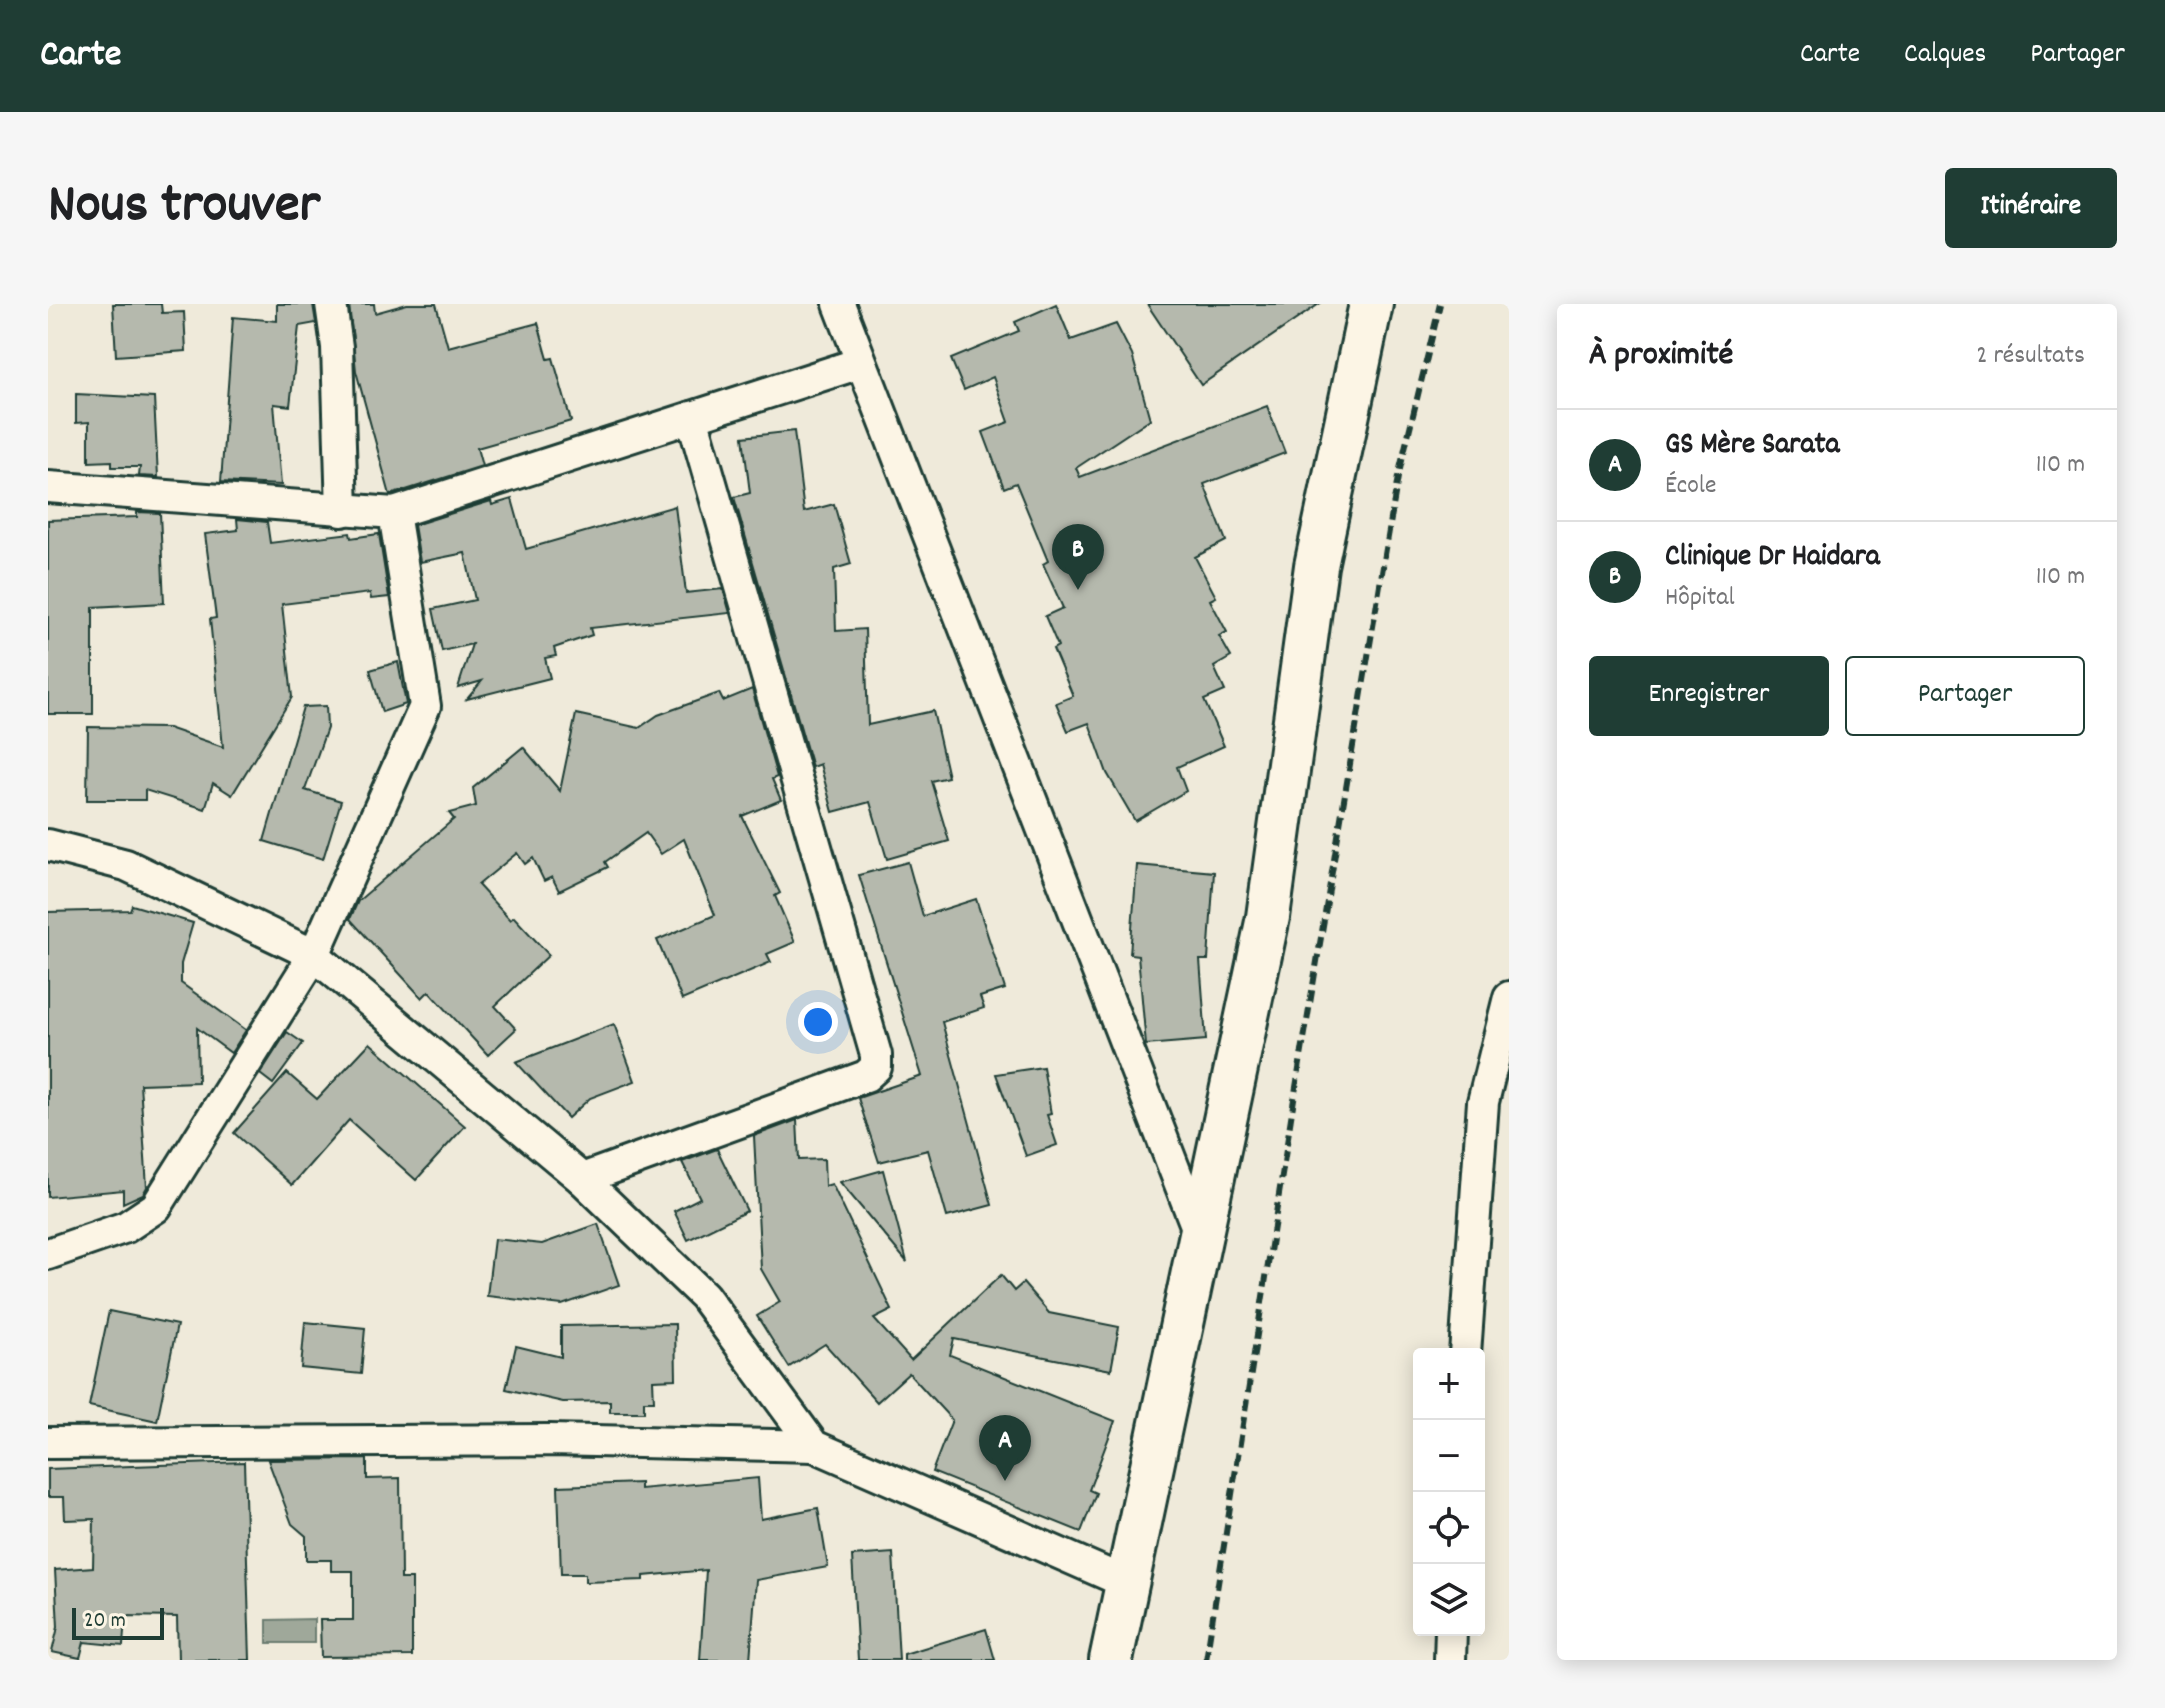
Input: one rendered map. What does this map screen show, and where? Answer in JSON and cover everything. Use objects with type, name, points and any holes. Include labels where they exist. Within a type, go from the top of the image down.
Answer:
[{"type":"street","points":[[331,304],[337,347],[342,511]]},
{"type":"street","points":[[839,304],[1202,1240]]},
{"type":"street","points":[[1111,1660],[1268,917],[1316,566],[1371,304]]},
{"type":"street","points":[[48,487],[394,513],[860,363]]},
{"type":"street","points":[[582,1179],[866,1076],[876,1067],[876,1055],[692,417]]},
{"type":"street","points":[[48,1254],[126,1227],[156,1207],[314,955],[425,706],[394,513]]},
{"type":"street","points":[[48,845],[126,865],[314,955],[582,1179],[704,1296],[814,1446]]},
{"type":"street","points":[[1465,1348],[1483,1102],[1509,997]]},
{"type":"street","points":[[48,1443],[550,1440],[814,1446],[1127,1583]]},
{"type":"street","points":[[1450,1660],[1451,1636]]},
{"type":"shaded area","points":[[314,1619],[314,1643],[267,1643],[267,1620]]},
{"type":"building","points":[[113,304],[161,304],[162,313],[184,312],[186,351],[116,356]]},
{"type":"building","points":[[277,304],[313,304],[316,323],[299,326],[290,406],[274,404],[281,485],[221,482],[233,317],[277,321]]},
{"type":"building","points":[[349,304],[374,304],[375,313],[407,304],[436,304],[448,347],[538,323],[548,359],[553,358],[571,421],[477,448],[482,466],[390,495],[356,371]]},
{"type":"building","points":[[1056,304],[1071,340],[1116,324],[1132,355],[1150,419],[1076,468],[1080,477],[1267,406],[1285,453],[1204,484],[1226,541],[1195,557],[1216,597],[1210,600],[1227,632],[1219,636],[1231,657],[1214,667],[1225,691],[1204,700],[1224,746],[1177,767],[1186,791],[1135,821],[1107,773],[1089,723],[1068,731],[1056,703],[1073,696],[1053,649],[1058,646],[1045,616],[1063,608],[1043,564],[1048,561],[1016,483],[1004,488],[983,432],[1009,422],[993,377],[964,390],[951,359],[1019,331],[1015,322]]},
{"type":"building","points":[[1147,304],[1319,304],[1201,385]]},
{"type":"building","points":[[76,394],[154,398],[158,477],[139,476],[140,467],[112,467],[112,461],[89,462],[89,422],[76,423]]},
{"type":"building","points":[[794,431],[804,512],[834,504],[851,564],[834,569],[836,631],[865,629],[868,725],[933,711],[948,777],[931,781],[949,841],[887,859],[870,802],[833,812],[820,764],[812,767],[734,497],[750,493],[743,437]]},
{"type":"building","points":[[512,499],[526,549],[675,506],[686,593],[723,589],[730,613],[590,628],[592,635],[554,648],[556,656],[545,658],[550,678],[467,699],[482,681],[458,688],[472,644],[442,651],[433,609],[475,600],[465,553],[420,562],[414,525],[491,501],[492,505]]},
{"type":"building","points":[[137,512],[160,513],[164,603],[93,607],[93,714],[48,714],[48,520],[137,517]]},
{"type":"building","points":[[237,519],[267,522],[270,543],[350,533],[351,538],[379,534],[389,597],[371,599],[370,593],[282,604],[292,697],[232,795],[213,783],[205,809],[145,790],[145,800],[87,800],[88,727],[168,728],[223,747],[210,619],[216,618],[205,534],[238,530]]},
{"type":"building","points":[[398,662],[406,704],[382,712],[370,670]]},
{"type":"building","points":[[752,689],[777,777],[772,779],[781,800],[742,816],[780,893],[775,896],[795,942],[767,954],[771,962],[682,1000],[657,940],[715,915],[684,839],[661,854],[646,833],[605,862],[608,867],[559,891],[552,877],[544,881],[533,858],[525,864],[517,853],[478,885],[510,920],[514,917],[549,955],[495,1006],[516,1029],[488,1055],[429,991],[422,998],[350,919],[358,901],[454,819],[449,813],[476,806],[473,788],[523,747],[560,791],[576,714],[639,728],[658,715],[719,693],[723,701]]},
{"type":"building","points":[[326,706],[327,728],[305,790],[341,801],[323,859],[264,841],[303,707]]},
{"type":"building","points":[[908,862],[923,916],[976,899],[1005,989],[980,997],[984,1008],[942,1022],[992,1205],[947,1217],[928,1150],[879,1162],[858,1098],[922,1076],[859,875]]},
{"type":"building","points":[[1137,865],[1214,872],[1208,960],[1200,960],[1206,1040],[1146,1045],[1138,955],[1130,954]]},
{"type":"building","points":[[132,905],[193,923],[181,964],[181,983],[246,1030],[231,1053],[197,1028],[198,1082],[140,1084],[147,1187],[143,1194],[123,1203],[123,1190],[48,1197],[48,912],[130,910]]},
{"type":"building","points":[[614,1024],[635,1081],[590,1098],[568,1118],[516,1062]]},
{"type":"building","points":[[287,1032],[303,1043],[273,1084],[260,1074]]},
{"type":"building","points":[[370,1043],[465,1126],[416,1180],[349,1120],[292,1185],[234,1133],[287,1073],[317,1099]]},
{"type":"building","points":[[1043,1067],[1051,1114],[1047,1115],[1057,1145],[1026,1156],[996,1074]]},
{"type":"building","points":[[797,1120],[799,1160],[824,1159],[825,1186],[832,1184],[892,1310],[874,1319],[911,1360],[1001,1275],[1014,1291],[1023,1283],[1049,1313],[1119,1327],[1111,1370],[954,1339],[950,1355],[1115,1421],[1089,1490],[1096,1493],[1081,1532],[932,1472],[952,1420],[909,1373],[877,1402],[825,1344],[789,1367],[757,1316],[780,1302],[761,1269],[754,1136]]},
{"type":"building","points":[[717,1149],[747,1211],[688,1240],[674,1211],[700,1198],[682,1162]]},
{"type":"building","points":[[883,1170],[907,1262],[840,1182]]},
{"type":"building","points":[[598,1224],[619,1285],[562,1305],[487,1296],[494,1239],[542,1244]]},
{"type":"building","points":[[109,1311],[177,1325],[157,1421],[89,1406]]},
{"type":"building","points":[[305,1322],[365,1328],[361,1374],[301,1368]]},
{"type":"building","points":[[675,1324],[676,1379],[653,1380],[654,1401],[644,1401],[644,1412],[610,1412],[610,1401],[563,1402],[506,1389],[516,1346],[561,1357],[561,1326]]},
{"type":"building","points":[[367,1459],[367,1479],[400,1478],[401,1579],[412,1579],[412,1656],[321,1657],[320,1620],[353,1620],[353,1571],[331,1571],[331,1560],[306,1560],[306,1536],[292,1524],[268,1460]]},
{"type":"building","points":[[244,1462],[250,1660],[178,1660],[177,1617],[125,1616],[123,1646],[84,1642],[80,1658],[52,1652],[58,1627],[55,1570],[93,1567],[94,1519],[65,1520],[64,1497],[48,1497],[48,1469]]},
{"type":"building","points":[[758,1478],[761,1519],[818,1508],[828,1567],[756,1580],[750,1660],[700,1660],[706,1570],[644,1576],[644,1580],[585,1582],[585,1574],[561,1574],[558,1486],[640,1483],[640,1489]]},
{"type":"building","points":[[893,1553],[899,1660],[858,1660],[852,1556]]},
{"type":"building","points":[[986,1629],[995,1660],[904,1660],[904,1654]]},
{"type":"railway","points":[[1206,1660],[1293,1105],[1398,477],[1440,304]]},
{"type":"place","name":"Clinique Dr Haidara","points":[[1078,590]]},
{"type":"place","name":"GS Mère Sarata","points":[[1005,1481]]}]
